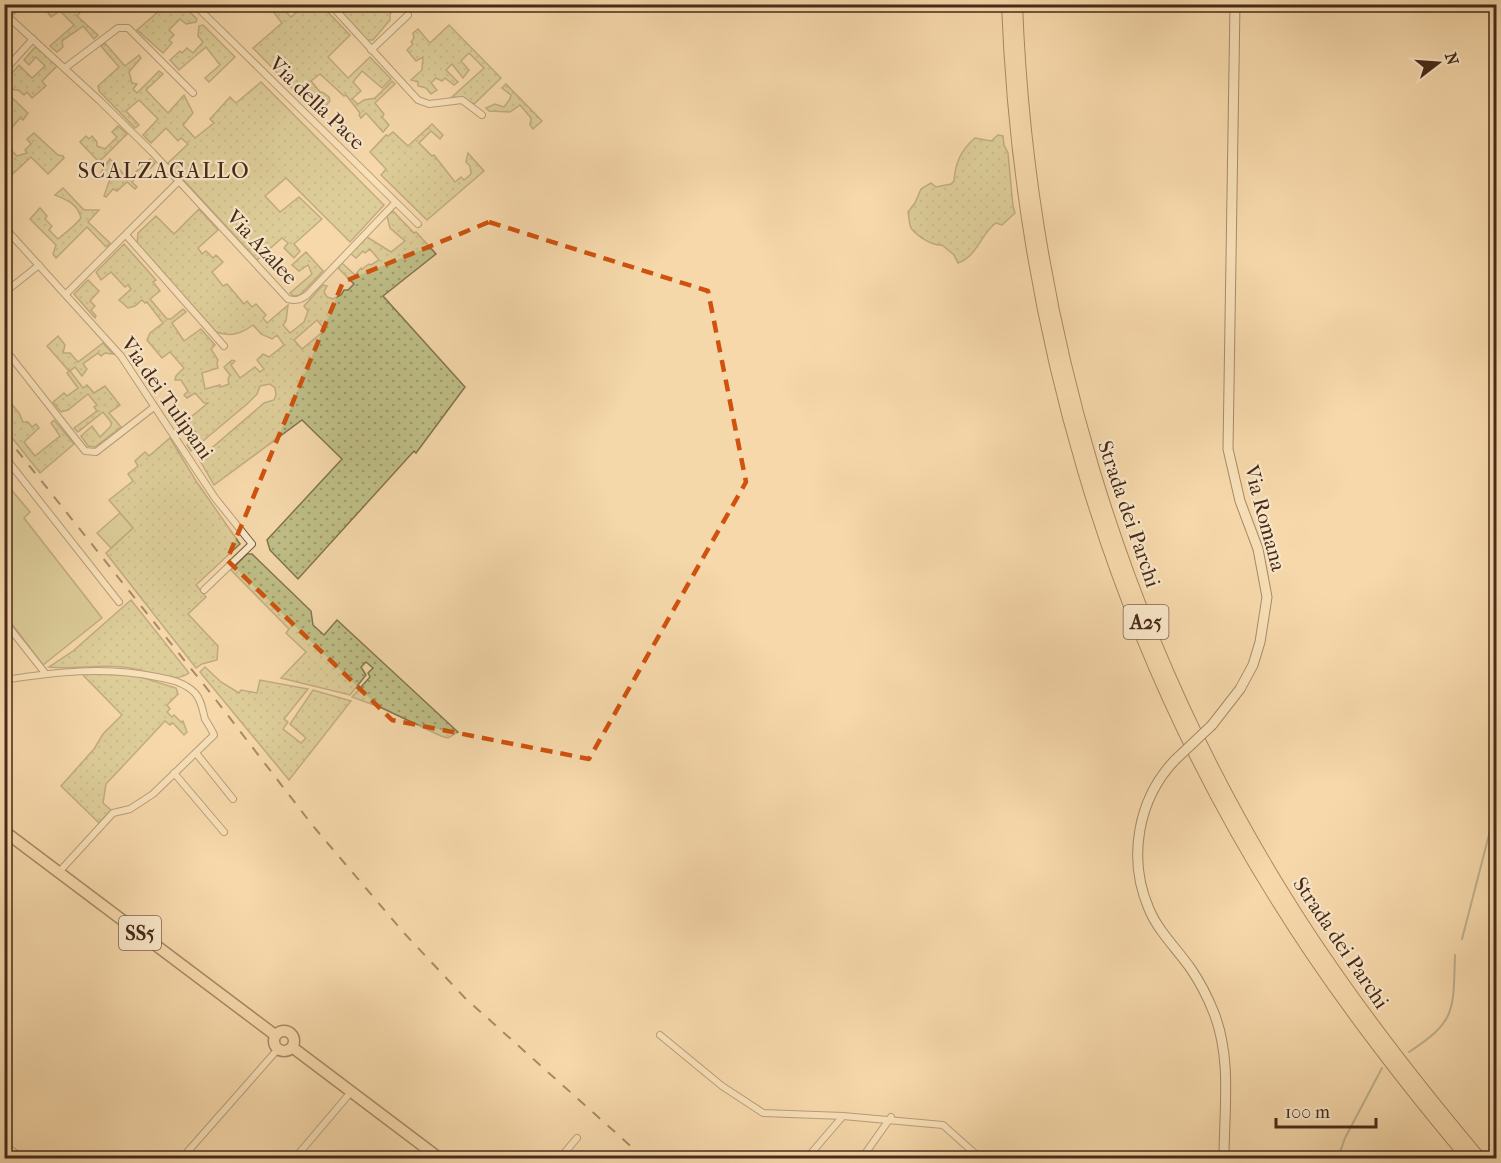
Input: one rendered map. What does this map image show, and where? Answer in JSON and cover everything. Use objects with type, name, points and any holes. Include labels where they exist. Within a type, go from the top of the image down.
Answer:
[{"type":"highway","name":"Strada dei Parchi","points":[[1008,4],[1019,161],[1046,326],[1084,472],[1136,620],[1173,708],[1200,763],[1277,901],[1357,1019],[1407,1085],[1468,1158]]},
{"type":"highway","name":"Strada dei Parchi","points":[[1016,4],[1028,161],[1042,256],[1057,333],[1090,462],[1107,518],[1144,617],[1172,685],[1204,752],[1286,898],[1319,950],[1372,1024],[1410,1075],[1479,1158]]},
{"type":"main road","name":"Via Romana","points":[[1224,1158],[1225,1058],[1221,1036],[1203,989],[1149,909],[1138,875],[1137,847],[1141,822],[1150,794],[1166,769],[1212,725],[1240,689],[1253,665],[1260,642],[1267,597],[1258,549],[1240,501],[1228,449],[1235,4]]},
{"type":"main road","name":"SS5","points":[[4,831],[275,1035],[280,1031],[290,1032],[294,1041],[292,1047],[439,1158]]},
{"type":"main road","points":[[275,1035],[274,1044],[278,1049],[284,1051],[292,1047]]},
{"type":"street","points":[[6,14],[21,4]]},
{"type":"street","name":"Via della Pace","points":[[194,4],[418,224]]},
{"type":"street","points":[[330,4],[422,102],[429,104],[462,100],[482,115]]},
{"type":"street","name":"Via Azalee","points":[[6,14],[146,146],[288,299],[294,301],[307,295],[395,202]]},
{"type":"street","points":[[371,50],[408,15]]},
{"type":"street","points":[[64,68],[118,28],[128,28],[193,93]]},
{"type":"street","points":[[4,71],[33,39]]},
{"type":"street","points":[[66,294],[179,181]]},
{"type":"street","name":"Via dei Tulipani","points":[[4,227],[121,356],[215,498],[252,544],[204,590]]},
{"type":"street","points":[[126,235],[224,346]]},
{"type":"street","points":[[4,293],[39,265]]},
{"type":"street","points":[[4,348],[85,451],[96,452],[154,407]]},
{"type":"street","points":[[4,456],[119,602]]},
{"type":"street","points":[[4,621],[45,674]]},
{"type":"street","points":[[4,680],[45,674],[104,670],[127,671],[181,683],[194,693],[202,704],[205,718],[214,735],[153,794],[130,809],[113,813],[59,872]]},
{"type":"street","points":[[196,753],[233,799]]},
{"type":"street","points":[[174,773],[224,832]]},
{"type":"street","points":[[660,1035],[722,1086],[763,1113],[891,1118],[943,1125],[980,1158]]},
{"type":"street","points":[[182,1158],[278,1049]]},
{"type":"street","points":[[295,1158],[351,1092]]},
{"type":"street","points":[[807,1158],[843,1116]]},
{"type":"street","points":[[862,1158],[891,1118]]},
{"type":"street","points":[[560,1158],[577,1138]]},
{"type":"street","points":[[5,1147],[22,1158]]},
{"type":"highlighted area","points":[[489,222],[708,291],[746,482],[589,759],[392,720],[227,560],[343,282]]},
{"type":"shaded area","points":[[57,5],[87,5],[77,16],[98,35],[94,39],[83,26],[62,41],[63,47],[57,52],[50,46],[74,25],[60,11],[51,17],[48,13]]},
{"type":"shaded area","points":[[166,5],[182,5],[197,19],[196,22],[186,24],[180,19],[169,30],[174,35],[169,40],[172,43],[163,53],[137,30]]},
{"type":"shaded area","points":[[268,5],[277,5],[291,17],[305,5],[321,5],[350,35],[328,57],[348,78],[370,57],[391,79],[382,88],[362,71],[353,82],[361,91],[352,99],[358,104],[375,98],[392,81],[395,84],[375,103],[389,125],[383,132],[366,113],[361,118],[360,113],[346,95],[344,96],[320,74],[311,81],[321,93],[329,97],[330,101],[318,115],[253,48],[282,23]]},
{"type":"shaded area","points":[[349,5],[398,6],[390,14],[390,20],[373,40],[367,40],[341,12]]},
{"type":"shaded area","points":[[203,25],[235,57],[209,82],[205,78],[220,65],[206,47],[179,70],[170,60],[187,48],[193,53],[203,42],[198,36],[199,26]]},
{"type":"shaded area","points":[[449,25],[501,78],[474,104],[462,98],[452,97],[484,68],[469,53],[461,61],[469,70],[463,78],[452,64],[446,70],[458,82],[454,85],[445,78],[442,81],[436,78],[431,83],[437,90],[431,94],[426,88],[418,86],[418,82],[411,80],[422,70],[423,57],[416,61],[407,50],[413,44],[411,42],[414,38],[413,33],[418,29],[430,43]]},
{"type":"shaded area","points":[[105,43],[125,66],[139,55],[141,58],[129,72],[132,83],[137,84],[133,89],[137,93],[159,71],[163,74],[146,90],[168,113],[184,95],[193,113],[183,125],[195,138],[214,123],[210,119],[230,97],[236,103],[261,82],[384,205],[350,242],[286,178],[265,196],[280,212],[299,197],[322,219],[294,244],[300,251],[294,258],[284,248],[288,243],[282,238],[257,260],[168,163],[188,144],[181,138],[178,141],[166,128],[151,143],[143,135],[158,119],[139,100],[126,111],[139,125],[135,128],[99,91],[98,86],[119,67],[101,46]]},
{"type":"shaded area","points":[[34,48],[38,48],[57,66],[42,81],[46,86],[32,98],[27,92],[24,95],[14,90],[5,81],[19,65],[32,78],[45,66],[36,57],[29,65],[24,60]]},
{"type":"shaded area","points":[[506,84],[542,121],[533,129],[530,125],[531,118],[520,105],[510,112],[489,111],[486,108],[495,104],[504,107],[511,95],[502,88]]},
{"type":"shaded area","points":[[5,91],[28,113],[23,120],[20,118],[5,136]]},
{"type":"shaded area","points":[[432,124],[443,135],[440,139],[431,131],[419,143],[432,156],[434,155],[455,182],[461,177],[464,180],[471,174],[470,166],[466,162],[468,153],[484,171],[427,220],[381,175],[386,169],[370,152],[386,135],[393,132],[408,146]]},
{"type":"shaded area","points":[[118,126],[127,134],[99,162],[80,142],[86,136],[89,139],[92,136],[97,146],[105,149],[117,137],[112,132]]},
{"type":"shaded area","points":[[34,133],[64,158],[48,174],[31,157],[6,180],[5,144],[17,156],[27,153],[25,150],[31,144],[27,139]]},
{"type":"shaded area","points":[[998,135],[1003,136],[1008,153],[1015,213],[1002,225],[996,223],[991,227],[975,250],[965,260],[958,263],[954,255],[942,245],[929,242],[911,228],[908,212],[921,189],[931,183],[936,187],[951,184],[954,181],[960,157],[975,138],[991,141]]},
{"type":"shaded area","points":[[110,159],[127,178],[150,159],[155,163],[132,182],[137,187],[135,189],[127,182],[117,191],[113,189],[106,197],[104,196],[110,179],[101,172]]},
{"type":"shaded area","points":[[63,188],[84,210],[99,210],[88,222],[110,243],[106,247],[87,227],[56,258],[53,254],[56,245],[30,219],[40,208],[47,216],[45,219],[52,226],[49,230],[58,239],[73,226],[81,218],[80,213],[75,206],[55,195]]},
{"type":"shaded area","points":[[199,209],[218,230],[198,248],[202,254],[206,251],[213,258],[216,255],[223,262],[212,272],[223,286],[227,284],[244,304],[247,301],[252,307],[256,304],[266,315],[263,318],[267,323],[288,305],[286,321],[283,325],[290,333],[304,322],[308,311],[304,306],[323,285],[327,286],[324,292],[327,297],[333,299],[354,284],[338,268],[342,263],[355,275],[361,268],[379,260],[370,249],[365,253],[363,251],[356,258],[350,253],[367,237],[391,252],[405,241],[390,228],[387,216],[393,211],[436,254],[383,296],[465,387],[416,453],[414,451],[298,579],[270,550],[267,540],[342,459],[302,420],[214,485],[199,459],[264,403],[274,400],[275,388],[270,384],[260,386],[257,394],[247,404],[191,451],[187,445],[198,435],[186,421],[208,403],[204,403],[195,393],[187,398],[184,395],[188,391],[181,380],[175,380],[184,368],[170,352],[162,358],[147,340],[150,333],[163,323],[147,302],[142,300],[128,308],[119,300],[131,289],[128,285],[125,287],[111,272],[101,280],[96,272],[124,244],[156,280],[153,282],[160,291],[150,299],[167,319],[171,319],[183,309],[186,312],[172,323],[184,341],[201,329],[215,345],[211,349],[218,360],[218,368],[202,373],[205,389],[229,384],[230,375],[224,367],[232,360],[235,361],[231,365],[240,378],[255,367],[260,372],[264,369],[257,360],[263,354],[269,357],[284,345],[277,335],[272,339],[261,334],[253,325],[236,334],[216,332],[137,244],[138,233],[156,216],[174,234]],"holes":[[[317,320],[325,330],[302,349],[294,340]]]},
{"type":"shaded area","points":[[306,252],[323,271],[300,295],[294,296],[290,293],[312,274],[308,265],[299,271],[292,265]]},
{"type":"shaded area","points":[[88,280],[99,291],[90,301],[95,306],[91,310],[95,318],[74,294]]},
{"type":"shaded area","points":[[58,336],[65,345],[63,353],[70,353],[78,362],[103,343],[113,354],[105,353],[101,356],[98,353],[83,364],[87,369],[82,376],[75,367],[70,371],[83,388],[87,385],[94,393],[105,386],[120,405],[109,413],[121,427],[95,447],[88,446],[81,436],[92,426],[100,437],[111,426],[111,422],[103,412],[78,432],[74,428],[97,411],[94,407],[97,405],[88,394],[68,410],[61,412],[53,402],[64,393],[67,396],[78,388],[67,373],[69,371],[47,346]]},
{"type":"shaded area","points":[[4,395],[19,413],[23,422],[28,422],[32,427],[36,424],[39,428],[24,442],[35,456],[60,436],[51,423],[54,420],[74,444],[40,473],[5,429]]},
{"type":"shaded area","points":[[170,438],[196,481],[240,544],[196,585],[206,597],[188,614],[218,646],[217,660],[196,668],[106,553],[133,528],[109,500],[133,481],[128,474],[138,466],[135,461],[145,452],[149,456]]},
{"type":"shaded area","points":[[4,481],[30,512],[24,518],[102,618],[43,665],[5,615]]},
{"type":"shaded area","points":[[120,513],[133,528],[111,548],[97,533]]},
{"type":"shaded area","points":[[247,554],[252,554],[311,611],[313,625],[324,635],[337,620],[458,732],[448,738],[441,736],[382,708],[352,697],[370,677],[368,673],[373,668],[366,662],[361,667],[366,675],[350,695],[281,678],[306,652],[286,633],[289,629],[231,570]]},
{"type":"shaded area","points":[[131,600],[189,673],[176,678],[120,667],[49,667],[73,651]]},
{"type":"shaded area","points":[[205,667],[221,682],[239,693],[241,690],[257,693],[260,680],[308,689],[284,719],[288,722],[283,729],[301,743],[306,738],[290,724],[313,690],[351,701],[289,780],[200,672]]},
{"type":"shaded area","points":[[82,674],[134,675],[176,688],[178,694],[167,705],[170,709],[167,712],[172,717],[174,715],[181,722],[183,721],[187,732],[184,735],[173,723],[170,725],[165,721],[106,784],[103,803],[111,810],[99,823],[61,786],[94,749],[103,734],[122,715]]},
{"type":"waterway","points":[[1462,939],[1490,831],[1496,790]]},
{"type":"waterway","points":[[1409,1052],[1436,1032],[1449,1013],[1454,989],[1455,955]]},
{"type":"waterway","points":[[1338,1158],[1345,1138],[1382,1068]]},
{"type":"railway","points":[[4,434],[216,700],[313,826],[404,933],[465,998],[644,1158]]},
{"type":"district","name":"SCALZAGALLO","points":[[164,170]]}]
